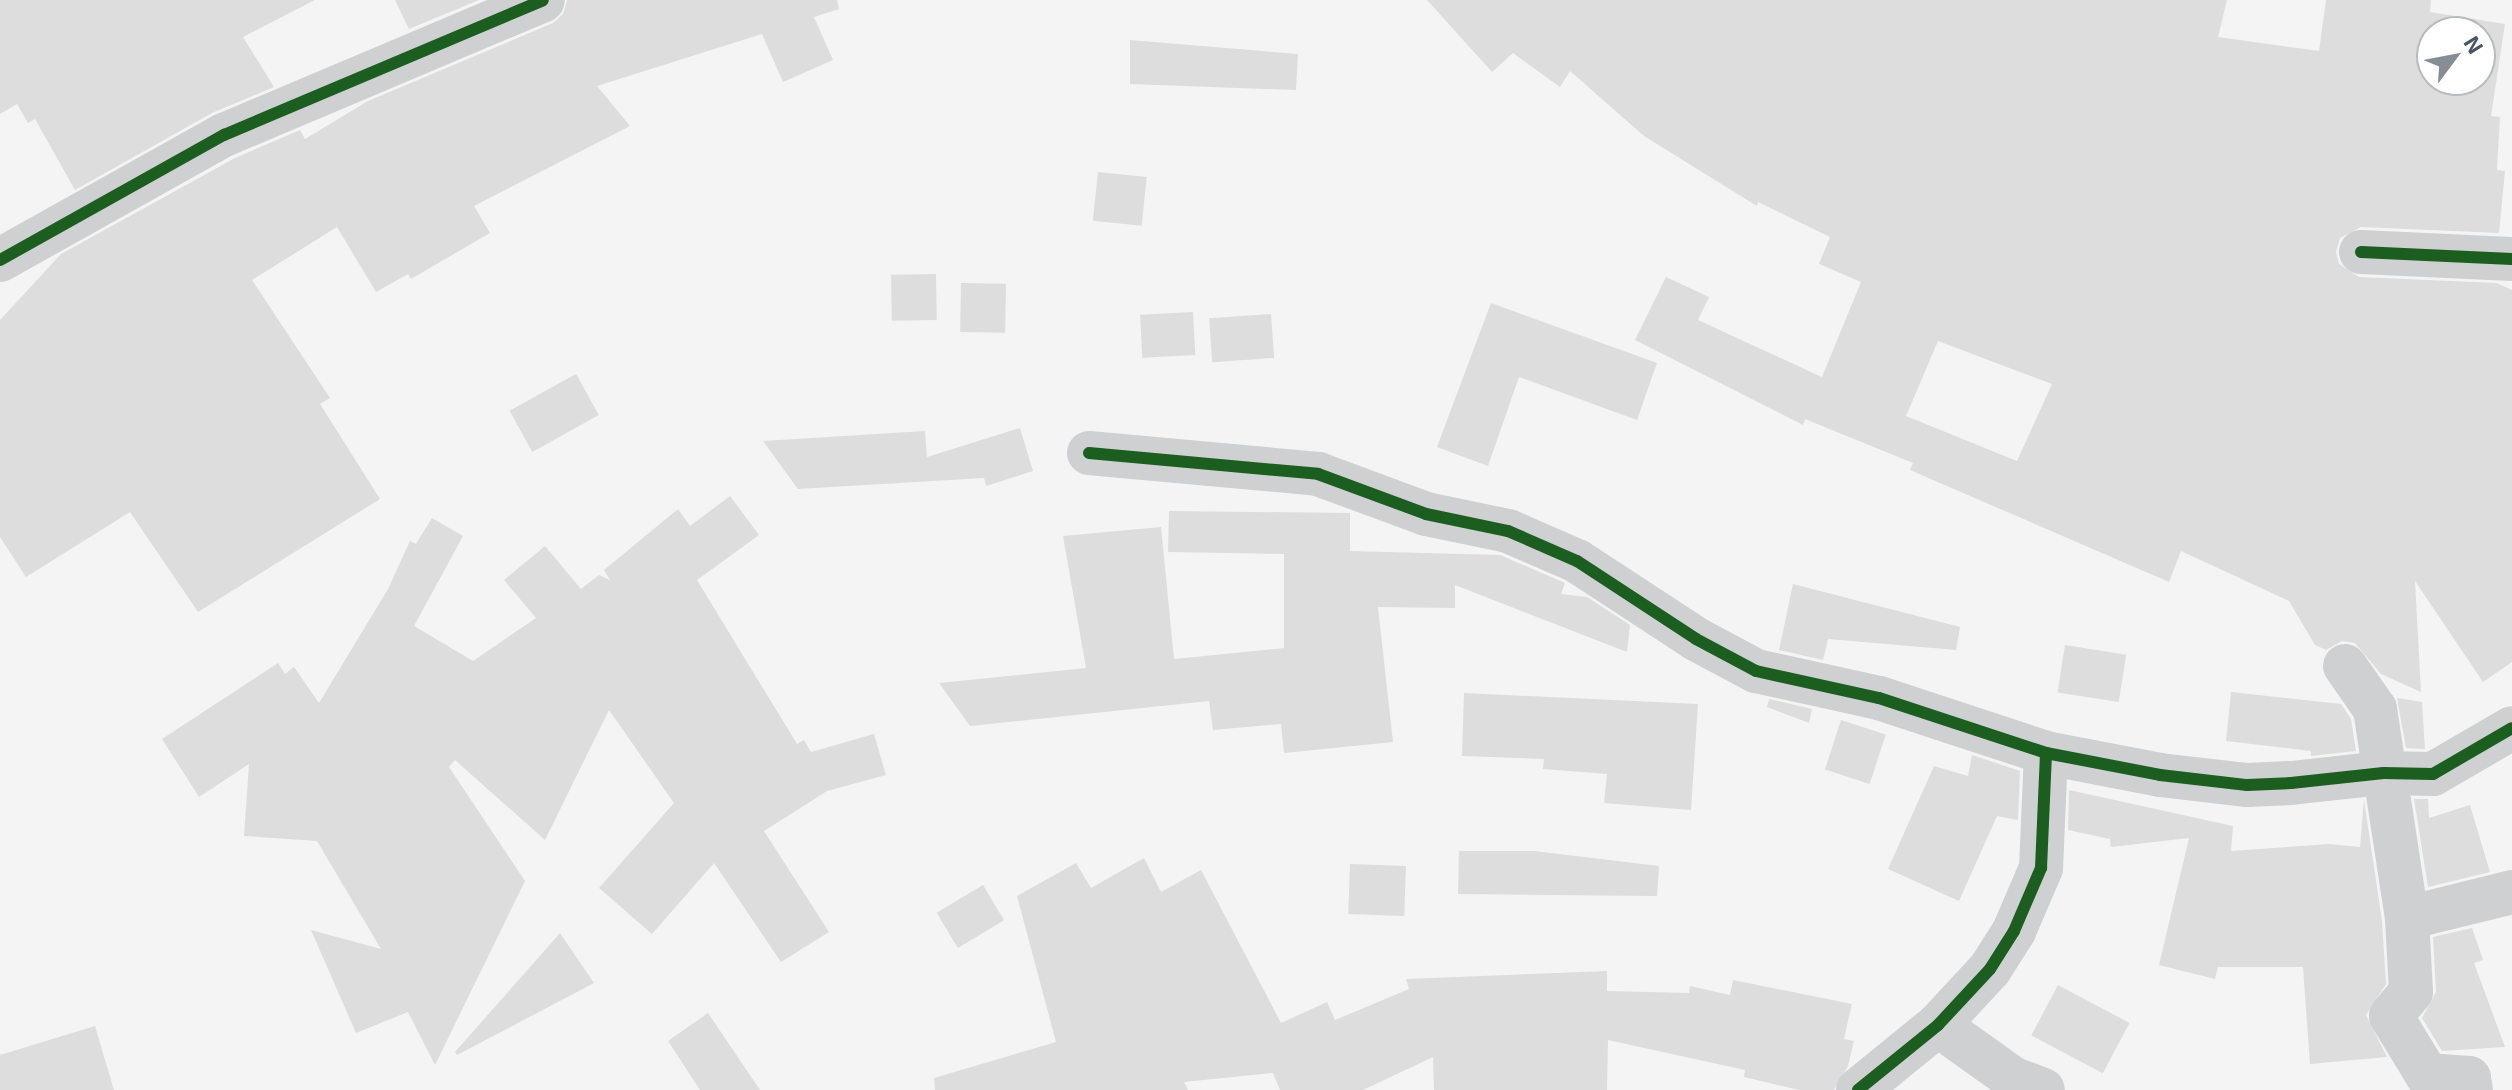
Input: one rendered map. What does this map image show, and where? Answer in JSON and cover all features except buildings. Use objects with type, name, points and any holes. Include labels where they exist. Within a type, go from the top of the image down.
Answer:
[{"type":"street","points":[[0,260],[224,135],[543,0]]},
{"type":"street","points":[[2361,252],[2512,259]]},
{"type":"street","points":[[1089,453],[1318,474],[1426,514],[1508,531],[1577,561],[1696,639],[1756,671],[1879,698],[2046,753],[2247,785],[2383,773],[2433,774],[2512,728]]},
{"type":"street","points":[[2345,666],[2375,709],[2407,918],[2411,992],[2391,1016],[2427,1075],[2469,1078],[2471,1090]]},
{"type":"street","points":[[1858,1090],[1938,1025],[1990,969],[2014,931],[2041,868],[2046,753]]},
{"type":"street","points":[[2407,918],[2512,892]]},
{"type":"street","points":[[1938,1025],[2012,1078],[2043,1090]]},
{"type":"cycle path","points":[[0,260],[224,135],[543,0]]},
{"type":"cycle path","points":[[2361,252],[2512,259]]},
{"type":"cycle path","points":[[1089,453],[1318,474],[1426,514],[1508,531],[1577,561],[1696,639],[1756,671],[1879,698],[2046,753],[2160,775],[2247,785],[2291,783],[2383,773],[2433,774],[2512,728]]},
{"type":"cycle path","points":[[1858,1090],[1938,1025],[1990,969],[2014,931],[2041,868],[2046,753]]}]
